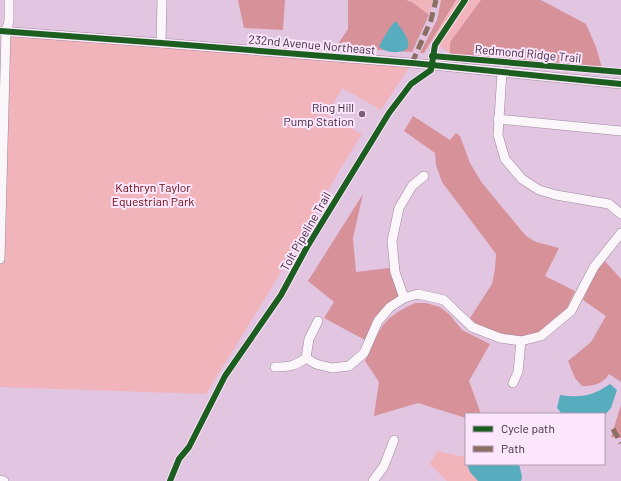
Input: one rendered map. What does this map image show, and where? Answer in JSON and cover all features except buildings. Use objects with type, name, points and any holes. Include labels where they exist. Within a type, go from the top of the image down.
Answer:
[{"type":"street","points":[[0,259],[3,32],[9,21],[10,0]]},
{"type":"street","points":[[162,0],[162,42]]},
{"type":"street","name":"232nd Avenue Northeast","points":[[3,32],[162,42],[412,63],[621,84]]},
{"type":"street","points":[[502,72],[498,135],[505,159],[522,179],[539,190],[556,195],[609,204],[621,214]]},
{"type":"street","points":[[498,119],[621,131]]},
{"type":"street","points":[[404,298],[395,272],[392,241],[399,208],[412,186],[424,176]]},
{"type":"street","points":[[306,358],[316,364],[332,368],[349,366],[364,353],[378,321],[390,308],[404,298],[418,294],[444,300],[472,326],[500,338],[521,341],[541,336],[571,311],[594,266],[621,233]]},
{"type":"street","points":[[275,367],[286,367],[298,364],[306,358],[309,339],[318,321]]},
{"type":"street","points":[[513,383],[518,372],[521,341]]},
{"type":"street","points":[[373,481],[384,466],[394,440]]},
{"type":"street","points":[[0,480],[4,481]]},
{"type":"green space","points":[[406,0],[433,0],[429,15],[412,2]]},
{"type":"green space","points":[[456,0],[481,0],[450,42],[450,53],[431,41]]},
{"type":"green space","name":"Kathryn Taylor Equestrian Park","points":[[6,32],[412,63],[381,110],[342,88],[327,115],[362,134],[272,287],[206,394],[0,387],[0,259]]},
{"type":"green space","points":[[437,451],[465,457],[465,465],[468,465],[470,472],[478,481],[447,481],[430,464]]},
{"type":"shaded area","points":[[238,0],[285,0],[283,30],[244,28]]},
{"type":"shaded area","points":[[348,0],[406,0],[412,2],[429,15],[412,52],[336,47],[348,29]]},
{"type":"shaded area","points":[[441,0],[456,0],[424,53],[420,53],[437,20]]},
{"type":"shaded area","points":[[481,0],[541,0],[586,24],[596,47],[602,68],[450,55],[450,42]]},
{"type":"shaded area","points":[[413,116],[450,140],[456,133],[460,136],[470,163],[482,183],[526,236],[536,242],[559,248],[545,276],[575,291],[564,315],[539,333],[520,337],[506,335],[477,325],[470,318],[492,284],[496,254],[442,182],[436,165],[435,153],[404,131]]},
{"type":"shaded area","points":[[363,194],[353,238],[356,272],[389,268],[399,295],[376,319],[365,340],[324,318],[334,302],[308,281]]},
{"type":"shaded area","points":[[604,260],[621,279],[621,382],[609,374],[598,384],[582,386],[575,378],[568,361],[591,342],[606,316],[583,300],[594,272]]},
{"type":"shaded area","points":[[415,303],[426,303],[440,307],[450,315],[462,330],[490,344],[469,381],[481,413],[465,413],[465,418],[418,403],[374,416],[379,382],[365,361],[383,326],[391,317]]},
{"type":"shaded area","points":[[621,405],[621,438],[611,437]]},
{"type":"water","points":[[396,21],[407,38],[408,46],[404,51],[389,52],[379,47],[389,29]]},
{"type":"water","points":[[610,384],[617,390],[611,408],[605,415],[605,413],[561,413],[557,408],[560,395],[581,396],[598,391]]},
{"type":"water","points":[[467,465],[519,465],[522,477],[521,481],[478,481],[470,472]]},
{"type":"marked path","points":[[412,63],[431,20],[436,0]]},
{"type":"marked path","points":[[613,429],[621,443]]},
{"type":"cycle path","name":"Tolt Pipeline Trail","points":[[170,481],[179,459],[189,447],[225,376],[281,295],[307,247],[389,113],[411,84],[431,70],[435,45],[465,0]]},
{"type":"cycle path","points":[[0,31],[412,63],[621,84]]},
{"type":"cycle path","name":"Redmond Ridge Trail","points":[[432,56],[621,72]]},
{"type":"place","name":"Ring Hill Pump Station","points":[[362,114]]}]
